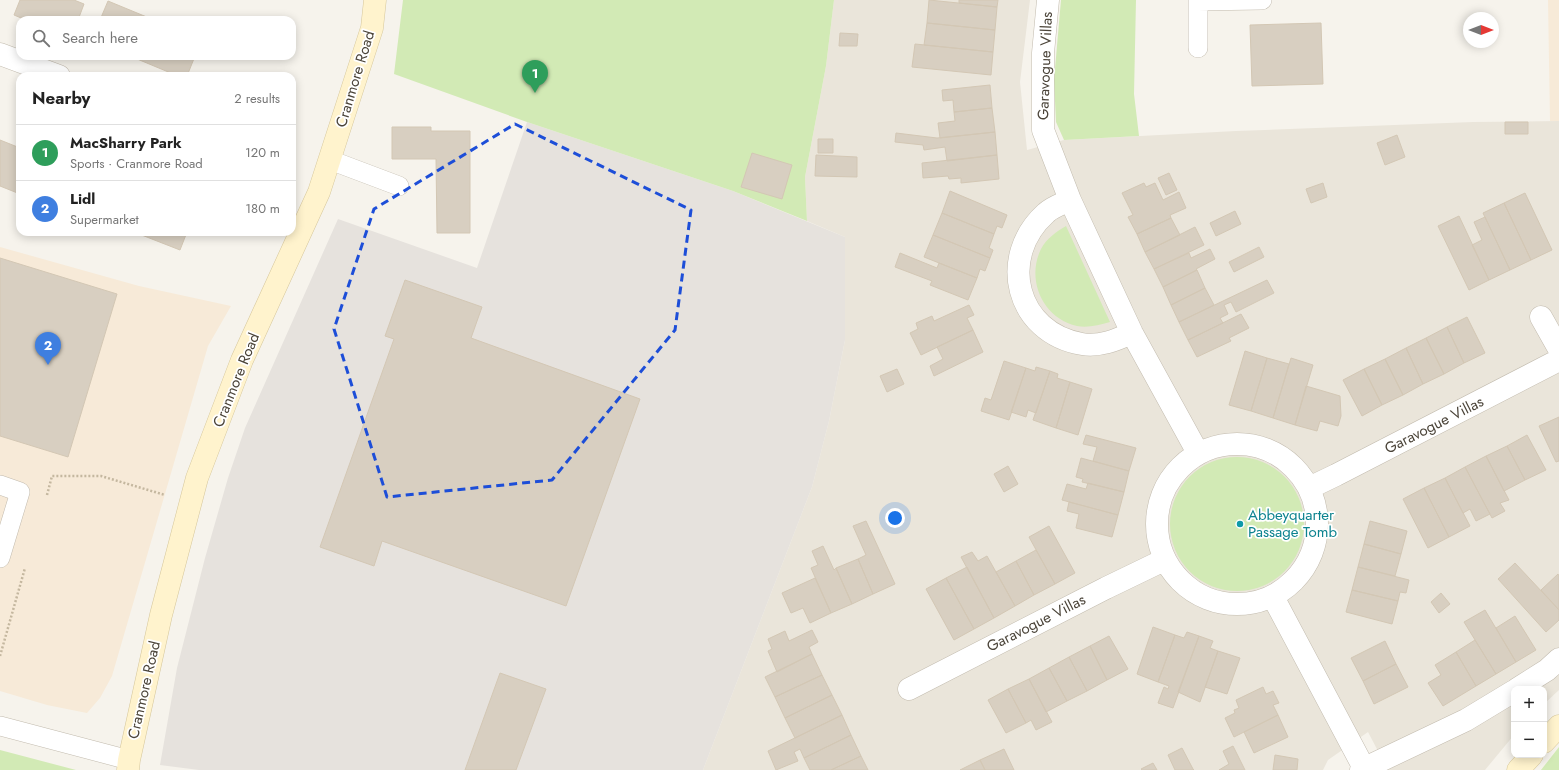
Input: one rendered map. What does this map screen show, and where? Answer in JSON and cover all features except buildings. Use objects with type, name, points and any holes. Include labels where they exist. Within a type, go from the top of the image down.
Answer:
[{"type":"street","name":"Cranmore Road","points":[[128,765],[161,615],[197,478],[242,360],[319,192],[372,28],[375,0]]},
{"type":"street","name":"Garavogue Villas","points":[[1048,0],[1043,53],[1043,130],[1070,200],[1132,333],[1198,453]]},
{"type":"street","points":[[0,54],[16,60]]},
{"type":"street","points":[[16,60],[48,72]]},
{"type":"street","points":[[1070,200],[1047,212],[1030,230],[1020,253],[1018,278],[1024,302],[1039,323],[1059,338],[1083,344],[1109,343],[1132,333]]},
{"type":"street","points":[[1541,317],[1559,349]]},
{"type":"street","name":"Garavogue Villas","points":[[1309,488],[1559,360]]},
{"type":"street","points":[[1224,444],[1253,444],[1284,457],[1308,483],[1319,523],[1313,554],[1299,578],[1273,597],[1239,606],[1210,600],[1187,587],[1164,560],[1156,525],[1161,496],[1175,472],[1198,453],[1224,444]]},
{"type":"street","name":"Garavogue Villas","points":[[909,689],[1164,560]]},
{"type":"street","points":[[1273,597],[1363,769],[1466,720],[1511,693]]},
{"type":"street","points":[[1522,686],[1547,670],[1559,659]]},
{"type":"street","points":[[1547,739],[1559,726]]},
{"type":"street","points":[[1518,770],[1529,758]]},
{"type":"lane","points":[[1198,48],[1198,0],[1262,0]]},
{"type":"lane","points":[[330,160],[399,186]]},
{"type":"lane","points":[[0,485],[20,492],[0,558]]},
{"type":"lane","points":[[0,726],[128,765]]},
{"type":"path","points":[[46,499],[52,476],[101,476],[191,503]]},
{"type":"path","points":[[0,656],[26,565]]},
{"type":"highlighted area","points":[[515,124],[691,210],[675,330],[552,480],[387,497],[334,329],[374,209]]},
{"type":"shaded area","points":[[834,0],[1030,0],[1020,82],[1027,150],[1064,140],[1236,131],[1473,122],[1559,121],[1559,690],[1547,701],[1547,686],[1511,686],[1511,739],[1485,770],[1388,770],[1368,732],[1328,760],[1323,770],[703,770],[812,487],[829,421],[845,340],[845,237],[807,221],[805,177],[826,66]]},
{"type":"shaded area","points":[[1548,0],[1559,0],[1559,121],[1550,121]]},
{"type":"shaded area","points":[[527,122],[733,191],[845,237],[845,340],[829,421],[812,487],[703,770],[199,770],[160,765],[177,668],[205,558],[228,478],[245,428],[338,219],[477,268]]},
{"type":"shaded area","points":[[0,247],[139,286],[231,306],[208,346],[112,676],[100,698],[87,713],[47,705],[0,691]]},
{"type":"green space","points":[[403,0],[834,0],[826,66],[805,177],[807,221],[733,191],[527,122],[394,74]]},
{"type":"green space","points":[[1061,0],[1136,0],[1134,94],[1139,136],[1064,140],[1056,122],[1054,80]]},
{"type":"green space","points":[[1066,226],[1110,322],[1085,327],[1065,322],[1054,315],[1040,296],[1035,273],[1041,249],[1052,236]]},
{"type":"green space","points":[[1237,457],[1256,460],[1268,465],[1284,477],[1296,493],[1301,505],[1304,524],[1301,543],[1296,555],[1284,571],[1268,583],[1256,588],[1237,591],[1218,588],[1206,583],[1190,571],[1178,555],[1173,543],[1170,524],[1173,505],[1178,493],[1190,477],[1206,465],[1218,460]]},
{"type":"green space","points":[[1559,747],[1559,770],[1541,770]]},
{"type":"green space","points":[[0,750],[76,770],[0,770]]},
{"type":"place","name":"MacSharry Park","points":[[535,93]]},
{"type":"place","name":"Lidl","points":[[48,365]]},
{"type":"place","name":"Abbeyquarter Passage Tomb","points":[[1240,524]]}]
